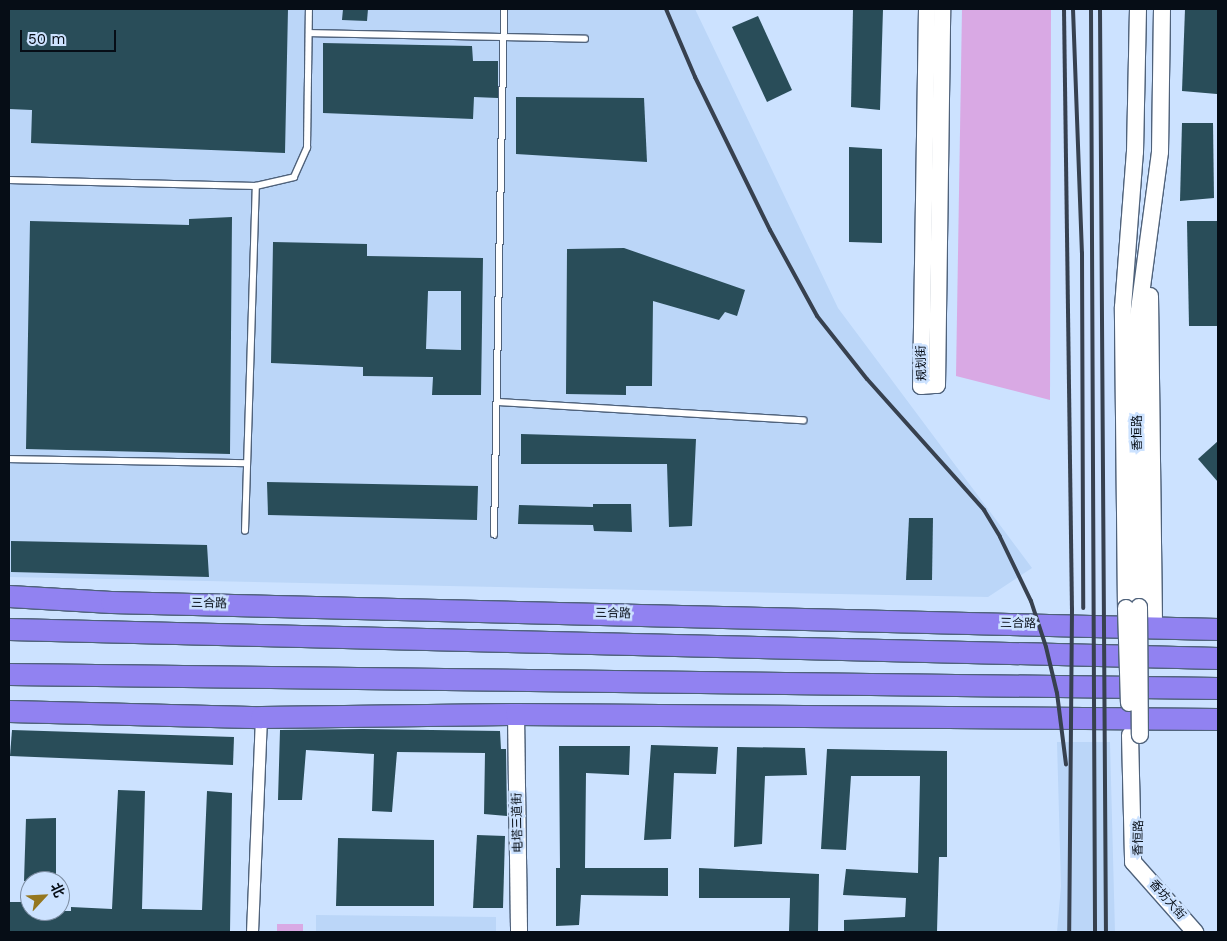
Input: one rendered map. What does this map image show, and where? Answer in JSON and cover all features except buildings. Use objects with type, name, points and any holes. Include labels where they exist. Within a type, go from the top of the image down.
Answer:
[{"type":"highway","name":"三合路","points":[[9,596],[111,602],[1218,629]]},
{"type":"highway","points":[[111,602],[278,633]]},
{"type":"highway","points":[[9,629],[278,633],[1218,658]]},
{"type":"highway","points":[[9,674],[1218,688]]},
{"type":"highway","points":[[9,711],[261,717],[516,714],[1218,719]]},
{"type":"main road","name":"规划街","points":[[927,9],[921,386],[937,385],[942,9]]},
{"type":"main road","name":"香恒路","points":[[1138,9],[1135,152],[1123,307],[1133,607],[1135,735],[1133,862],[1139,868]]},
{"type":"main road","name":"香恒路","points":[[1133,607],[1138,317],[1160,152],[1162,9]]},
{"type":"main road","points":[[1149,241],[1154,626]]},
{"type":"main road","name":"电塔三道街","points":[[516,714],[519,932]]},
{"type":"main road","name":"香坊大街","points":[[1139,868],[1195,932]]},
{"type":"street","points":[[252,932],[261,717]]},
{"type":"lane","points":[[9,180],[256,186],[294,177],[300,169],[307,148],[309,9]]},
{"type":"lane","points":[[494,535],[504,9]]},
{"type":"lane","points":[[309,33],[585,39]]},
{"type":"lane","points":[[245,531],[256,186]]},
{"type":"lane","points":[[497,402],[803,420]]},
{"type":"lane","points":[[9,459],[246,463]]},
{"type":"shaded area","points":[[9,9],[695,9],[838,308],[1032,568],[988,597],[9,577]]},
{"type":"shaded area","points":[[962,9],[1051,9],[1050,400],[956,376]]},
{"type":"shaded area","points":[[1057,742],[1110,742],[1115,932],[1057,932],[1061,886]]},
{"type":"shaded area","points":[[316,915],[496,917],[496,932],[316,932]]},
{"type":"shaded area","points":[[277,924],[303,924],[303,932],[277,932]]},
{"type":"railway","points":[[666,9],[695,77],[770,230],[817,316],[867,379],[984,510],[1000,537],[1031,601],[1046,647],[1057,693],[1066,764]]},
{"type":"railway","points":[[1064,9],[1072,609],[1069,932]]},
{"type":"railway","points":[[1073,9],[1082,253],[1083,608]]},
{"type":"railway","points":[[1091,9],[1095,932]]},
{"type":"railway","points":[[1100,9],[1106,931]]}]
